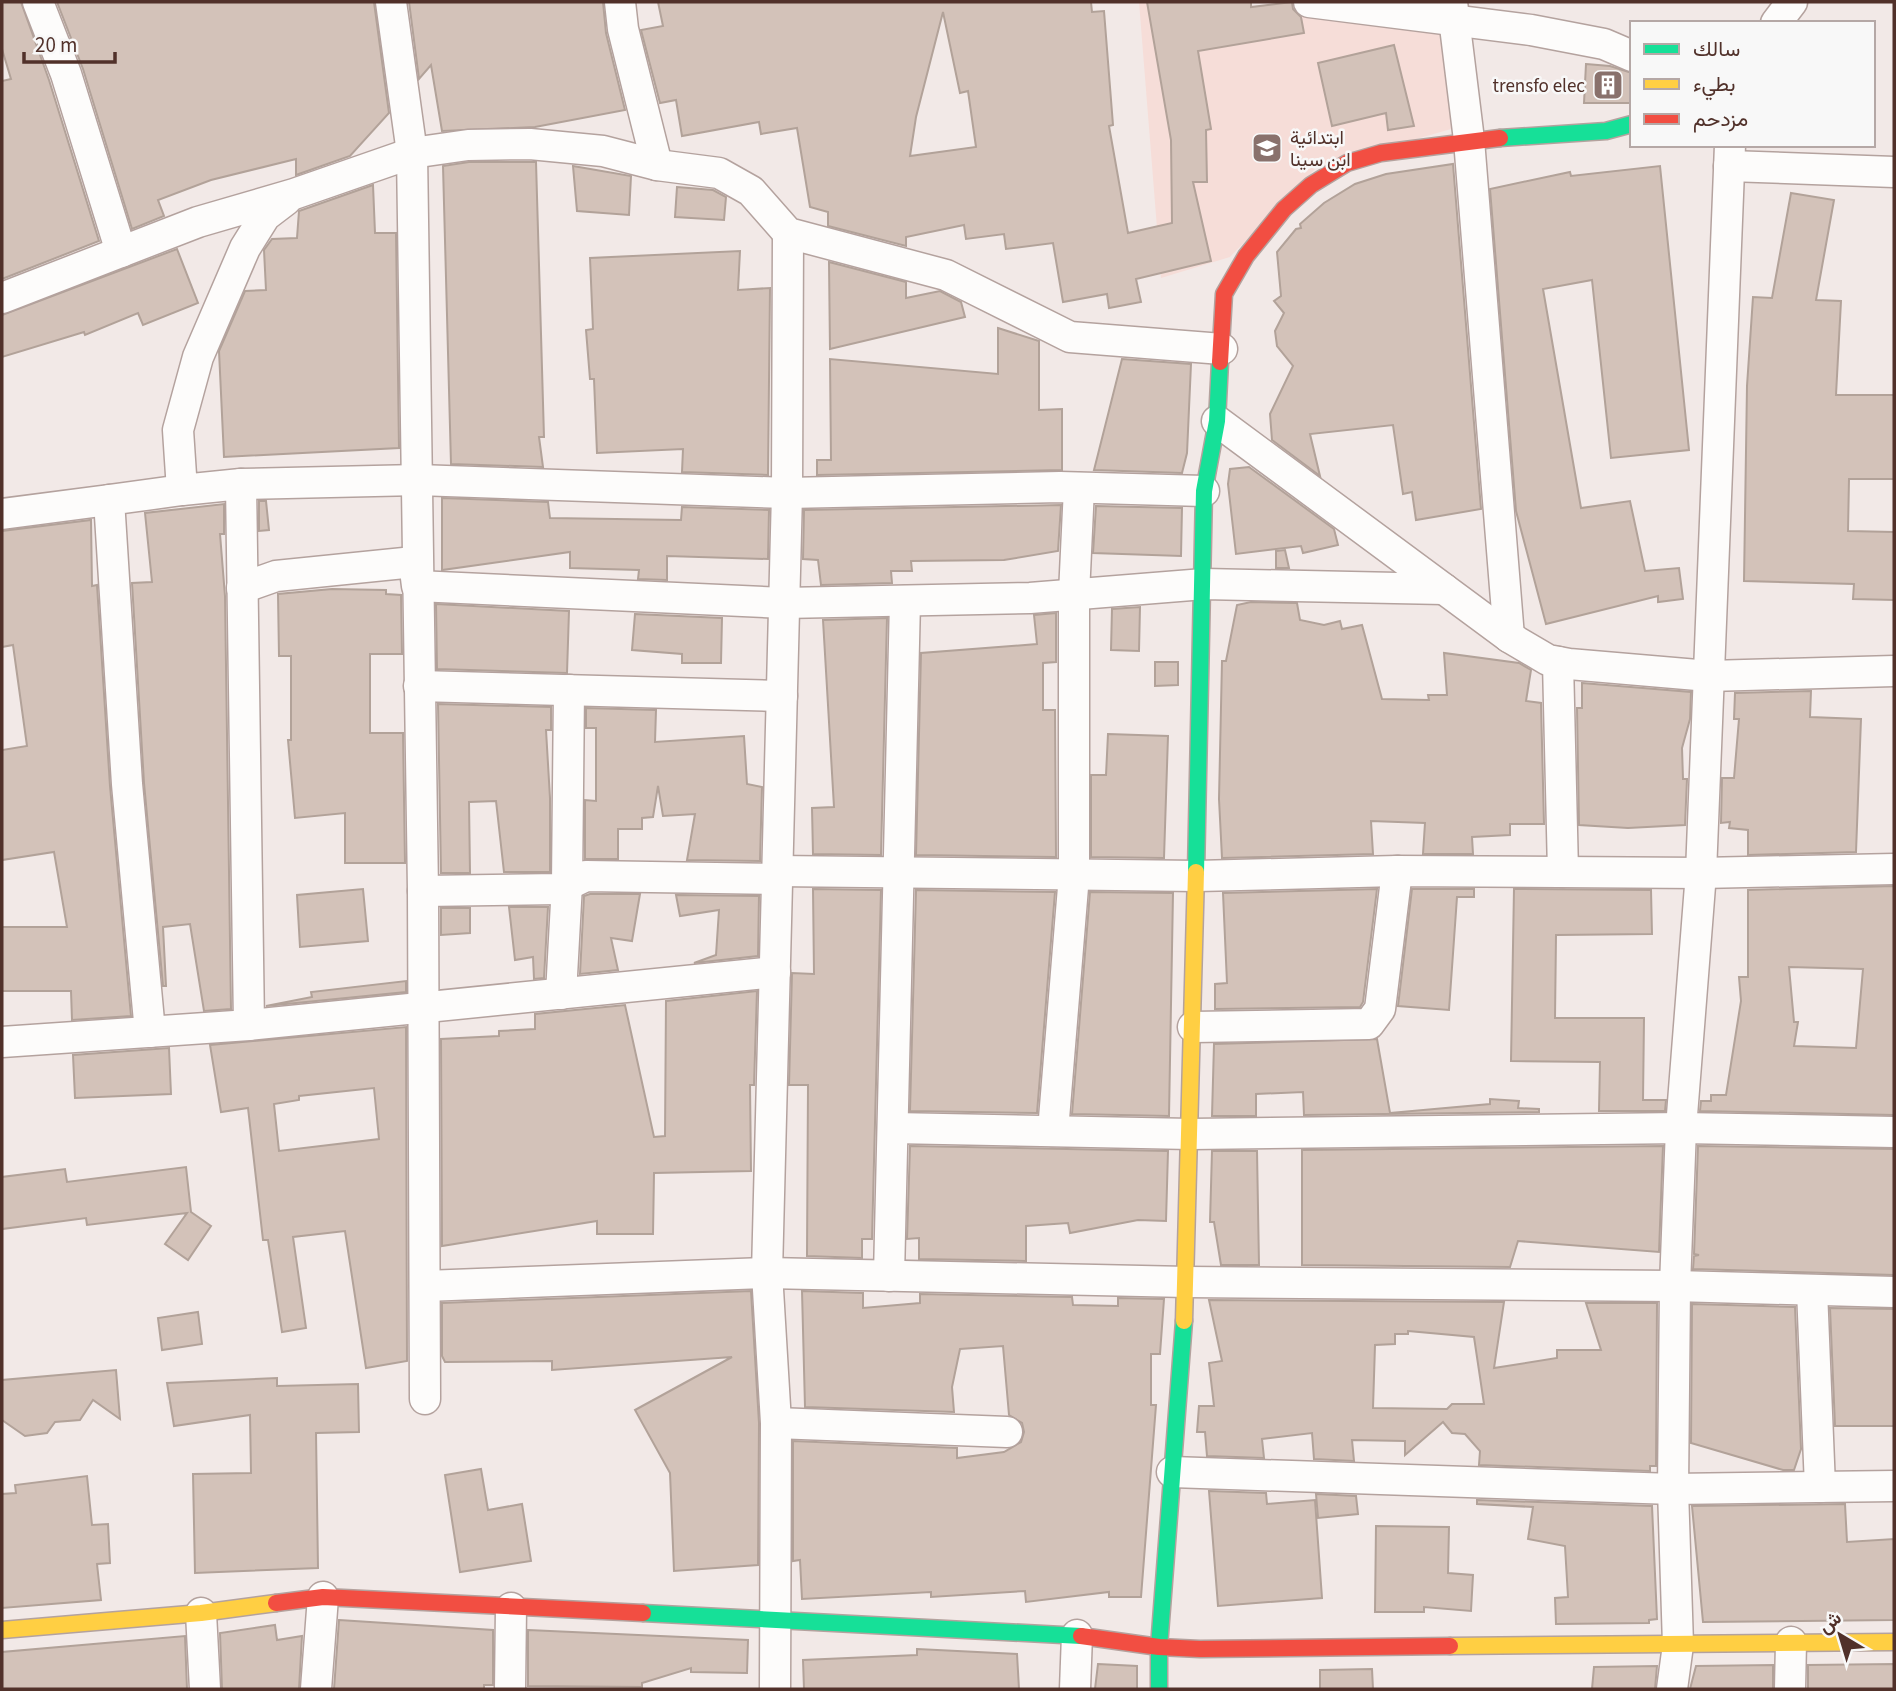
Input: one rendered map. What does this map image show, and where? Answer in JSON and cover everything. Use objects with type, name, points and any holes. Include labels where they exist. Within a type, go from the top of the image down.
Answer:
[{"type":"street","points":[[38,2],[66,74],[121,252]]},
{"type":"street","points":[[391,2],[412,153],[418,480],[416,586],[423,891],[425,1399]]},
{"type":"street","points":[[620,2],[623,29],[657,165]]},
{"type":"street","points":[[1309,2],[1455,12],[1604,44],[1630,54]]},
{"type":"street","points":[[1778,21],[1792,2]]},
{"type":"street","points":[[1455,12],[1469,140],[1508,637]]},
{"type":"street","points":[[1159,1689],[1158,1647],[1187,1282],[1204,491],[1217,421],[1224,294],[1246,256],[1276,218],[1311,185],[1347,163],[1381,153],[1469,140],[1606,131],[1630,125]]},
{"type":"street","points":[[2,298],[198,222],[294,194],[412,153],[468,145],[530,145],[603,151],[657,165],[719,173],[751,191],[788,233],[946,275],[1070,337],[1222,349]]},
{"type":"street","points":[[1672,1689],[1678,1645],[1673,1489],[1675,1286],[1682,1128],[1700,873],[1729,156],[1894,172]]},
{"type":"street","points":[[182,490],[178,430],[198,357],[245,248],[265,216],[294,194]]},
{"type":"street","points":[[775,1689],[776,1423],[767,1273],[787,493],[788,233]]},
{"type":"street","points":[[1217,421],[1508,637],[1558,662],[1709,676],[1894,671]]},
{"type":"street","points":[[2,514],[241,484],[418,480],[787,493],[1079,488],[1204,491]]},
{"type":"street","points":[[241,484],[249,1025]]},
{"type":"street","points":[[1053,1131],[1074,875],[1074,594],[1079,488]]},
{"type":"street","points":[[110,500],[127,784],[150,1032]]},
{"type":"street","points":[[242,588],[276,576],[414,562],[416,586]]},
{"type":"street","points":[[416,586],[784,603],[1074,594],[1204,584],[1444,589]]},
{"type":"street","points":[[889,1276],[905,601]]},
{"type":"street","points":[[1558,662],[1563,872]]},
{"type":"street","points":[[419,685],[782,696]]},
{"type":"street","points":[[561,994],[567,884],[569,690]]},
{"type":"street","points":[[423,891],[559,889],[586,876],[1197,876],[1894,869]]},
{"type":"street","points":[[1193,1027],[1369,1024],[1380,1009],[1397,872]]},
{"type":"street","points":[[2,1042],[249,1025],[775,972]]},
{"type":"street","points":[[893,1128],[1191,1134],[1682,1128],[1894,1132]]},
{"type":"street","points":[[425,1286],[767,1273],[1187,1282],[1675,1286],[1894,1292]]},
{"type":"street","points":[[1812,1290],[1820,1487]]},
{"type":"street","points":[[776,1423],[1007,1432]]},
{"type":"street","points":[[1172,1472],[1673,1489],[1894,1486]]},
{"type":"street","points":[[316,1689],[323,1597]]},
{"type":"street","points":[[2,1630],[201,1613],[323,1597],[776,1622],[1077,1635],[1158,1647],[1894,1642]]},
{"type":"street","points":[[510,1689],[511,1608]]},
{"type":"street","points":[[201,1613],[205,1689]]},
{"type":"street","points":[[1075,1689],[1077,1635]]},
{"type":"street","points":[[1790,1689],[1791,1642]]},
{"type":"shaded area","name":"ابتدائية ابن سينا","points":[[1139,2],[1228,2],[1446,35],[1451,129],[1316,168],[1230,257],[1161,278]]},
{"type":"building","points":[[2,2],[21,2],[49,80],[99,241],[2,279],[2,81],[11,79],[2,49]]},
{"type":"building","points":[[57,2],[374,2],[389,113],[350,156],[296,175],[296,159],[211,180],[158,200],[164,216],[132,229],[83,69]]},
{"type":"building","points":[[409,2],[603,2],[606,33],[625,110],[535,127],[442,131],[431,65],[419,79]]},
{"type":"building","points":[[658,2],[1091,2],[1092,12],[1104,11],[1113,125],[1109,126],[1128,233],[1172,223],[1171,140],[1147,2],[1251,2],[1251,7],[1292,2],[1293,9],[1301,17],[1304,33],[1198,51],[1211,129],[1206,130],[1207,182],[1193,182],[1211,261],[1136,279],[1141,302],[1109,308],[1107,294],[1063,302],[1053,243],[1006,249],[1004,234],[966,239],[964,225],[906,237],[906,246],[828,226],[828,212],[810,207],[797,128],[761,134],[759,122],[682,136],[676,100],[660,103],[641,30],[663,26]],"holes":[[[943,12],[960,93],[968,91],[976,147],[910,156],[916,117]]]},
{"type":"building","points":[[1394,45],[1414,126],[1388,130],[1386,113],[1332,126],[1318,63]]},
{"type":"building","name":"trensfo elec","points":[[1586,64],[1610,66],[1630,72],[1630,103],[1584,103]]},
{"type":"building","points":[[469,162],[536,162],[544,437],[539,437],[543,467],[451,464],[443,166]]},
{"type":"building","points":[[1453,164],[1481,509],[1416,520],[1412,492],[1403,494],[1393,425],[1310,434],[1320,476],[1272,440],[1270,414],[1293,366],[1277,346],[1275,331],[1284,313],[1274,301],[1281,296],[1277,252],[1296,229],[1301,228],[1300,224],[1324,203],[1355,184],[1386,174]]},
{"type":"building","points":[[573,166],[631,176],[629,215],[577,211]]},
{"type":"building","points":[[1660,166],[1689,450],[1611,458],[1592,280],[1543,289],[1581,508],[1630,501],[1645,571],[1679,568],[1683,599],[1658,602],[1658,596],[1546,624],[1516,511],[1490,189],[1570,172],[1571,176]]},
{"type":"building","points":[[373,185],[375,233],[396,233],[399,448],[224,457],[219,351],[245,291],[266,290],[264,250],[272,239],[297,238],[299,211]]},
{"type":"building","points":[[677,187],[713,190],[726,197],[724,220],[675,217]]},
{"type":"building","points":[[1791,193],[1834,200],[1816,300],[1841,301],[1836,395],[1894,395],[1894,479],[1849,479],[1848,531],[1894,532],[1894,600],[1853,599],[1854,584],[1744,581],[1747,386],[1753,297],[1772,298]]},
{"type":"building","points":[[177,249],[198,303],[143,325],[138,313],[85,335],[84,332],[2,357],[2,315]]},
{"type":"building","points":[[740,251],[738,290],[770,288],[768,475],[682,472],[683,449],[597,453],[594,379],[590,379],[586,330],[593,329],[590,258]]},
{"type":"building","points":[[829,262],[906,282],[906,298],[940,291],[961,302],[965,317],[830,349]]},
{"type":"building","points":[[998,328],[1039,341],[1039,410],[1062,409],[1062,470],[817,475],[817,460],[831,460],[830,359],[998,374]]},
{"type":"building","points":[[1122,359],[1191,364],[1187,453],[1182,473],[1094,470]]},
{"type":"building","points":[[1249,467],[1334,529],[1338,545],[1303,553],[1301,546],[1236,554],[1228,484],[1230,469]]},
{"type":"building","points":[[442,498],[548,502],[550,518],[681,520],[682,507],[769,510],[768,559],[667,556],[667,580],[638,579],[639,570],[570,568],[570,552],[442,570]]},
{"type":"building","points":[[259,501],[266,501],[269,530],[259,531]]},
{"type":"building","points":[[224,504],[224,534],[220,534],[225,596],[231,1009],[204,1011],[190,924],[163,927],[166,986],[163,986],[144,783],[132,583],[152,582],[145,513]]},
{"type":"building","points":[[1061,505],[1058,551],[1004,560],[911,561],[912,571],[891,571],[892,583],[821,585],[818,560],[803,559],[804,510]]},
{"type":"building","points":[[1096,506],[1182,508],[1181,556],[1093,553]]},
{"type":"building","points":[[91,520],[92,586],[97,585],[110,786],[131,1016],[72,1020],[71,991],[2,991],[2,927],[67,927],[54,852],[2,860],[2,750],[27,746],[13,645],[2,647],[2,531]]},
{"type":"building","points":[[1285,550],[1289,568],[1276,568],[1276,551]]},
{"type":"building","points":[[332,589],[386,590],[386,594],[401,595],[402,654],[370,654],[370,733],[403,733],[405,863],[345,863],[345,813],[295,818],[288,740],[291,740],[291,656],[279,656],[278,594]]},
{"type":"building","points":[[1251,602],[1297,603],[1300,620],[1324,625],[1340,621],[1342,629],[1362,625],[1382,699],[1429,700],[1428,695],[1447,695],[1444,653],[1519,663],[1531,670],[1526,701],[1541,703],[1544,824],[1510,824],[1510,835],[1472,837],[1473,854],[1423,854],[1425,823],[1371,821],[1373,854],[1222,858],[1219,799],[1222,661],[1226,661],[1237,605]]},
{"type":"building","points":[[436,604],[569,611],[567,673],[437,669]]},
{"type":"building","points":[[1140,607],[1139,651],[1111,650],[1112,609]]},
{"type":"building","points":[[1056,613],[1056,662],[1043,663],[1043,710],[1055,710],[1056,857],[916,855],[921,653],[1037,644],[1034,615]]},
{"type":"building","points":[[635,614],[722,618],[721,663],[682,663],[682,654],[632,650]]},
{"type":"building","points":[[887,618],[881,855],[813,854],[812,808],[834,807],[823,620]]},
{"type":"building","points":[[1155,662],[1178,662],[1178,685],[1155,686]]},
{"type":"building","points":[[1582,683],[1691,692],[1690,719],[1682,748],[1683,779],[1687,779],[1685,825],[1628,828],[1579,825],[1577,708],[1582,708]]},
{"type":"building","points":[[1811,691],[1810,717],[1861,719],[1856,852],[1748,855],[1748,830],[1729,828],[1730,822],[1721,823],[1722,778],[1734,778],[1739,719],[1734,719],[1735,693]]},
{"type":"building","points":[[438,704],[551,707],[551,730],[546,730],[550,872],[504,872],[496,801],[469,802],[470,873],[441,873]]},
{"type":"building","points":[[586,708],[656,710],[655,742],[744,736],[747,784],[762,787],[760,861],[687,860],[695,814],[663,816],[658,786],[653,817],[642,818],[642,829],[618,829],[618,859],[585,859],[585,800],[596,801],[596,728],[586,728]]},
{"type":"building","points":[[1108,734],[1168,736],[1164,858],[1091,857],[1091,775],[1106,775]]},
{"type":"building","points":[[1894,886],[1894,1115],[1700,1111],[1701,1101],[1711,1101],[1711,1095],[1726,1095],[1741,1001],[1739,977],[1748,977],[1748,890]],"holes":[[[1789,967],[1863,969],[1856,1048],[1794,1046],[1798,1022],[1794,1022]]]},
{"type":"building","points":[[363,889],[368,941],[300,947],[297,895]]},
{"type":"building","points":[[813,889],[881,890],[872,1239],[862,1239],[862,1258],[807,1256],[808,1085],[789,1085],[792,973],[814,974]]},
{"type":"building","points":[[1377,889],[1363,1002],[1360,1007],[1215,1009],[1215,984],[1227,983],[1223,893]]},
{"type":"building","points":[[1412,889],[1474,889],[1474,897],[1457,897],[1449,1010],[1398,1006]]},
{"type":"building","points":[[1514,889],[1651,890],[1652,934],[1556,935],[1555,1018],[1644,1018],[1643,1100],[1666,1100],[1665,1111],[1599,1111],[1600,1062],[1511,1061]]},
{"type":"building","points":[[916,890],[1055,892],[1037,1113],[910,1111]]},
{"type":"building","points":[[1090,892],[1173,893],[1169,1116],[1072,1114]]},
{"type":"building","points":[[640,894],[632,941],[611,938],[618,970],[580,974],[584,896]]},
{"type":"building","points":[[676,895],[759,896],[758,956],[694,963],[716,955],[719,910],[680,916]]},
{"type":"building","points":[[509,907],[548,907],[544,978],[534,979],[533,957],[515,960]]},
{"type":"building","points":[[441,908],[470,908],[470,933],[441,935]]},
{"type":"building","points":[[406,981],[406,992],[266,1006],[312,997],[311,992]]},
{"type":"building","points":[[757,991],[754,1085],[750,1085],[751,1171],[654,1173],[653,1234],[597,1234],[597,1221],[442,1246],[441,1039],[499,1036],[499,1031],[535,1029],[535,1014],[625,1005],[654,1137],[665,1136],[666,1001]]},
{"type":"building","points":[[406,1027],[407,1361],[366,1368],[345,1231],[293,1237],[306,1328],[282,1332],[268,1240],[263,1240],[248,1108],[221,1112],[210,1045]],"holes":[[[374,1088],[379,1139],[279,1151],[274,1104],[299,1100],[299,1096]]]},
{"type":"building","points":[[1377,1039],[1390,1113],[1490,1104],[1490,1099],[1519,1101],[1518,1108],[1539,1109],[1539,1112],[1304,1115],[1303,1092],[1256,1094],[1256,1116],[1212,1116],[1214,1044]]},
{"type":"building","points":[[169,1048],[171,1094],[75,1098],[73,1055]]},
{"type":"building","points":[[910,1146],[1168,1151],[1166,1221],[1138,1220],[1070,1233],[1068,1223],[1026,1226],[1026,1261],[919,1259],[919,1238],[907,1239]]},
{"type":"building","points":[[1663,1146],[1659,1252],[1518,1241],[1510,1267],[1302,1265],[1302,1150]]},
{"type":"building","points":[[1698,1146],[1894,1149],[1894,1275],[1693,1269],[1694,1256],[1699,1255],[1694,1254]]},
{"type":"building","points":[[1212,1151],[1257,1151],[1259,1265],[1221,1265],[1214,1222],[1210,1222]]},
{"type":"building","points":[[186,1167],[191,1212],[211,1226],[188,1260],[165,1244],[187,1213],[87,1225],[86,1218],[2,1229],[2,1177],[65,1169],[67,1182]]},
{"type":"building","points":[[751,1291],[759,1423],[758,1565],[674,1571],[670,1473],[635,1410],[732,1357],[552,1370],[552,1361],[445,1362],[442,1356],[442,1303]]},
{"type":"building","points":[[802,1291],[863,1293],[863,1308],[920,1303],[920,1294],[1072,1297],[1073,1305],[1118,1306],[1118,1298],[1164,1299],[1160,1354],[1151,1354],[1151,1405],[1156,1405],[1141,1597],[1109,1597],[1109,1592],[1026,1602],[1025,1591],[931,1597],[931,1592],[802,1599],[800,1560],[793,1561],[793,1441],[957,1448],[957,1458],[1004,1452],[1021,1442],[1024,1432],[1022,1423],[1009,1415],[1003,1346],[960,1349],[952,1387],[954,1412],[805,1407]]},
{"type":"building","points":[[1209,1300],[1504,1302],[1494,1368],[1557,1358],[1557,1350],[1601,1350],[1586,1303],[1657,1303],[1656,1466],[1650,1466],[1650,1471],[1479,1465],[1480,1451],[1465,1434],[1452,1433],[1443,1422],[1405,1455],[1405,1441],[1352,1440],[1354,1461],[1314,1459],[1312,1433],[1262,1439],[1264,1458],[1207,1456],[1205,1432],[1197,1432],[1199,1406],[1214,1406],[1209,1363],[1222,1361]],"holes":[[[1408,1331],[1474,1337],[1484,1404],[1452,1404],[1447,1409],[1373,1408],[1375,1345],[1395,1344],[1395,1334],[1408,1334]]]},
{"type":"building","points":[[1692,1304],[1795,1307],[1801,1449],[1794,1470],[1783,1470],[1691,1443]]},
{"type":"building","points":[[1830,1308],[1894,1309],[1894,1426],[1835,1426]]},
{"type":"building","points":[[198,1312],[202,1344],[162,1350],[158,1318]]},
{"type":"building","points":[[116,1370],[120,1419],[93,1400],[80,1420],[55,1422],[47,1433],[25,1436],[2,1420],[2,1380]]},
{"type":"building","points":[[277,1378],[277,1386],[358,1384],[359,1432],[316,1433],[318,1568],[195,1573],[193,1474],[251,1473],[250,1415],[174,1426],[167,1383]]},
{"type":"building","points":[[481,1469],[488,1510],[522,1504],[531,1561],[460,1572],[445,1475]]},
{"type":"building","points":[[87,1476],[92,1525],[108,1524],[110,1563],[97,1564],[101,1600],[2,1608],[2,1494],[16,1493],[15,1485]]},
{"type":"building","points":[[1209,1491],[1266,1493],[1267,1504],[1315,1500],[1322,1598],[1218,1606]]},
{"type":"building","points":[[1316,1494],[1356,1496],[1358,1514],[1318,1518]]},
{"type":"building","points":[[1477,1500],[1652,1506],[1657,1619],[1649,1620],[1649,1623],[1556,1624],[1555,1598],[1568,1597],[1565,1546],[1528,1539],[1533,1507],[1477,1504]]},
{"type":"building","points":[[1845,1504],[1847,1542],[1894,1539],[1894,1620],[1703,1622],[1692,1506]]},
{"type":"building","points":[[1376,1526],[1449,1527],[1448,1573],[1473,1575],[1471,1611],[1424,1607],[1424,1612],[1375,1612]]},
{"type":"building","points":[[339,1620],[493,1630],[493,1685],[484,1685],[484,1689],[334,1689]]},
{"type":"building","points":[[275,1625],[277,1640],[302,1636],[299,1689],[222,1689],[220,1633]]},
{"type":"building","points":[[528,1630],[748,1640],[747,1673],[691,1672],[691,1668],[642,1683],[642,1687],[528,1686]]},
{"type":"building","points":[[185,1636],[187,1689],[2,1689],[2,1652]]},
{"type":"building","points":[[917,1649],[1017,1654],[1019,1689],[804,1689],[803,1660],[917,1655]]},
{"type":"building","points":[[1098,1664],[1137,1666],[1137,1689],[1095,1689]]},
{"type":"building","points":[[1894,1664],[1894,1689],[1808,1689],[1808,1665]]},
{"type":"building","points":[[1773,1665],[1773,1689],[1690,1689],[1696,1666]]},
{"type":"building","points":[[1657,1666],[1655,1689],[1592,1689],[1594,1667]]},
{"type":"building","points":[[1372,1669],[1373,1689],[1320,1689],[1320,1670]]},
{"type":"traffic: fast","points":[[1500,138],[1606,131],[1630,125]]},
{"type":"traffic: fast","points":[[1196,872],[1204,491],[1217,421],[1220,362]]},
{"type":"traffic: fast","points":[[1159,1689],[1159,1647],[1184,1321]]},
{"type":"traffic: fast","points":[[643,1613],[1081,1636]]},
{"type":"traffic: slow","points":[[1184,1321],[1196,872]]},
{"type":"traffic: slow","points":[[2,1630],[201,1613],[276,1603]]},
{"type":"traffic: slow","points":[[1450,1646],[1894,1642]]},
{"type":"traffic: jam","points":[[1220,362],[1224,294],[1246,256],[1284,209],[1311,185],[1347,163],[1381,153],[1500,138]]},
{"type":"traffic: jam","points":[[276,1603],[323,1597],[643,1613]]},
{"type":"traffic: jam","points":[[1081,1636],[1159,1647],[1200,1649],[1450,1646]]},
{"type":"place","name":"trensfo elec","points":[[1608,85]]},
{"type":"place","name":"ابتدائية ابن سينا","points":[[1267,148]]}]
